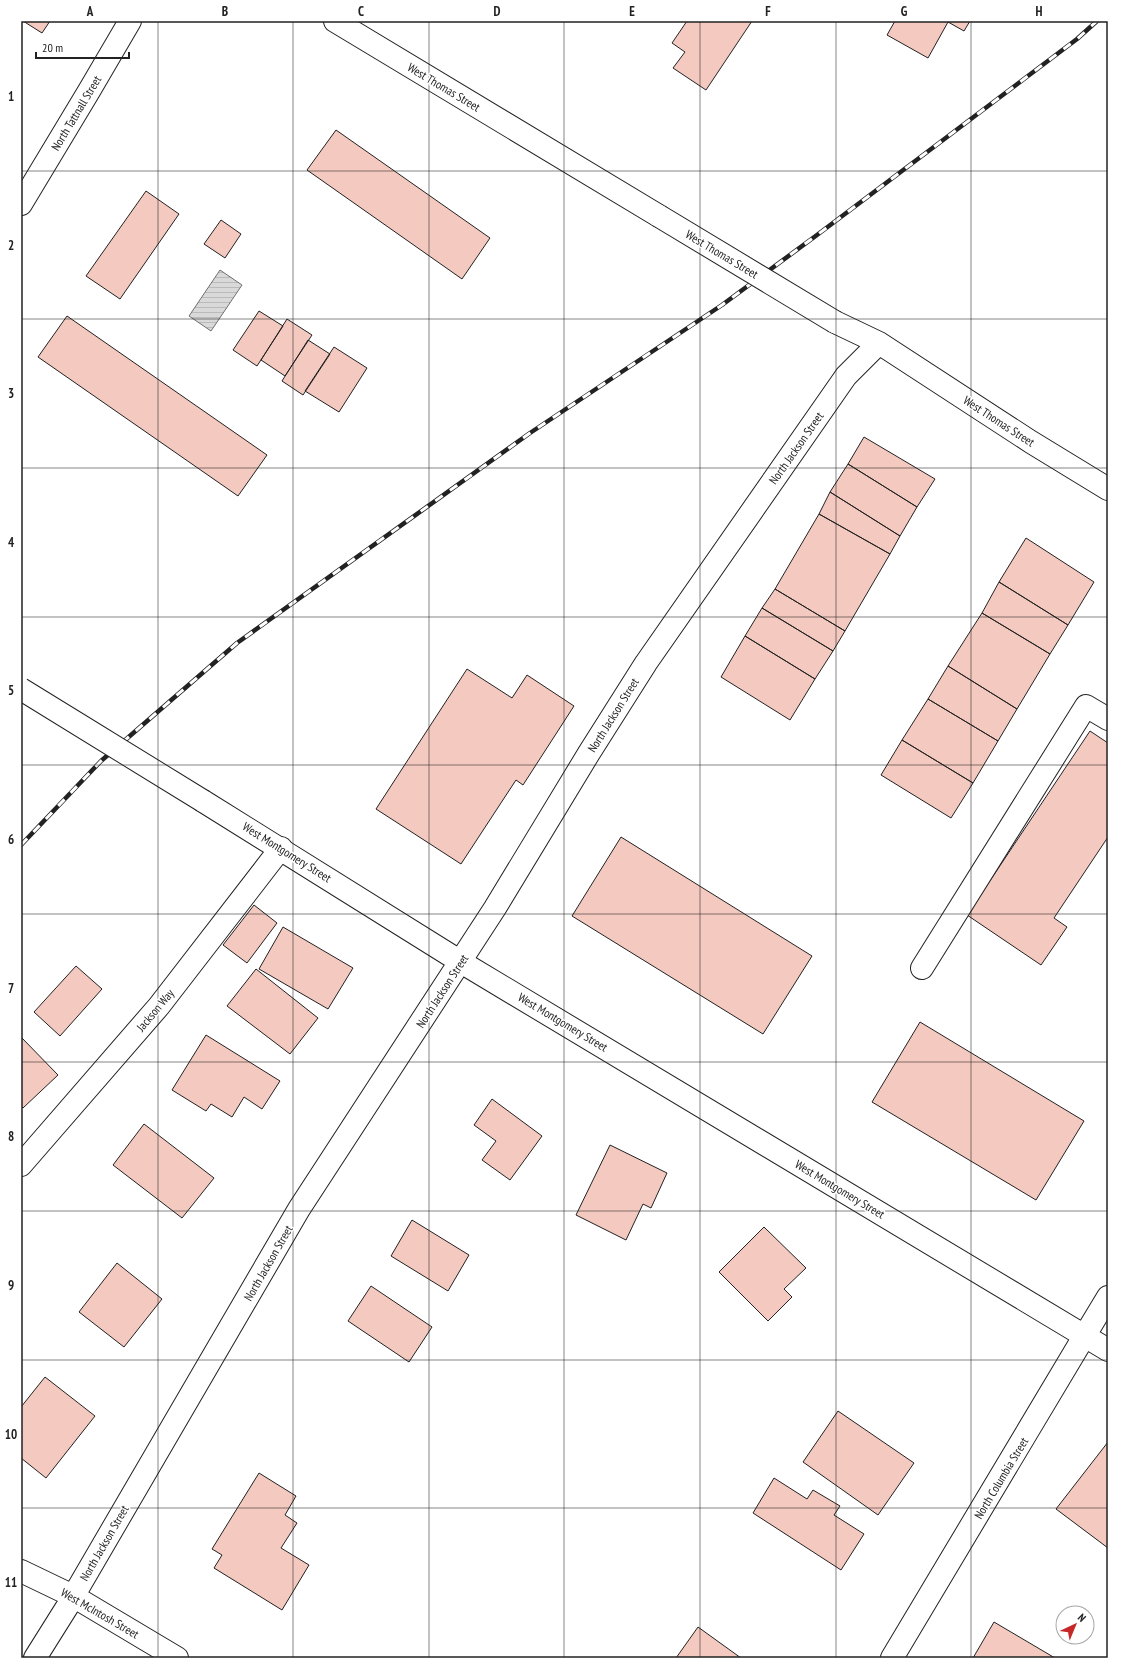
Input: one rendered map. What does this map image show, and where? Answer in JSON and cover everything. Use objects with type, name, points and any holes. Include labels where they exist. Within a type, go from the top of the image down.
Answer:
[{"type":"street","name":"North Tattnall Street","points":[[21,204],[130,21]]},
{"type":"street","name":"West Thomas Street","points":[[335,21],[835,322],[879,343],[1031,442],[1108,489]]},
{"type":"street","name":"North Jackson Street","points":[[34,1658],[73,1596],[299,1209],[461,962],[646,663],[846,376],[879,343]]},
{"type":"street","name":"West Montgomery Street","points":[[21,689],[281,848],[461,962],[1108,1350]]},
{"type":"street","points":[[922,968],[1086,706],[1108,719]]},
{"type":"street","name":"Jackson Way","points":[[21,1165],[160,1006],[281,848]]},
{"type":"street","name":"North Columbia Street","points":[[892,1658],[1108,1297]]},
{"type":"street","name":"West McIntosh Street","points":[[21,1571],[73,1596],[177,1658]]},
{"type":"shaded area","points":[[220,270],[242,285],[211,331],[189,316]]},
{"type":"building","points":[[23,21],[50,21],[42,33]]},
{"type":"building","points":[[687,21],[752,21],[706,90],[673,68],[685,52],[672,43]]},
{"type":"building","points":[[895,21],[970,21],[964,31],[948,22],[928,58],[887,35]]},
{"type":"building","points":[[336,130],[490,238],[462,279],[307,170]]},
{"type":"building","points":[[146,191],[179,214],[120,299],[86,276]]},
{"type":"building","points":[[221,220],[241,234],[225,258],[204,244]]},
{"type":"building","points":[[259,311],[283,326],[257,366],[233,350]]},
{"type":"building","points":[[67,316],[267,455],[238,496],[38,357]]},
{"type":"building","points":[[287,319],[312,335],[285,376],[261,360]]},
{"type":"building","points":[[308,340],[330,354],[303,395],[282,381]]},
{"type":"building","points":[[334,347],[367,368],[339,412],[305,391]]},
{"type":"building","points":[[864,437],[935,479],[917,507],[848,464]]},
{"type":"building","points":[[848,464],[917,507],[900,536],[830,492]]},
{"type":"building","points":[[830,492],[900,536],[890,554],[819,514]]},
{"type":"building","points":[[819,514],[890,554],[845,631],[775,589]]},
{"type":"building","points":[[1026,538],[1094,582],[1068,625],[999,582]]},
{"type":"building","points":[[999,582],[1068,625],[1050,654],[982,613]]},
{"type":"building","points":[[775,589],[845,631],[833,651],[762,608]]},
{"type":"building","points":[[762,608],[833,651],[815,679],[745,636]]},
{"type":"building","points":[[982,613],[1050,654],[1017,709],[948,666]]},
{"type":"building","points":[[745,636],[815,679],[790,720],[721,677]]},
{"type":"building","points":[[948,666],[1017,709],[998,741],[928,699]]},
{"type":"building","points":[[467,669],[512,698],[527,675],[574,706],[523,785],[516,780],[461,864],[376,809]]},
{"type":"building","points":[[928,699],[998,741],[973,783],[902,740]]},
{"type":"building","points":[[1090,731],[1108,743],[1108,837],[1054,918],[1067,927],[1041,965],[967,915]]},
{"type":"building","points":[[902,740],[973,783],[951,818],[881,775]]},
{"type":"building","points":[[621,837],[812,956],[763,1034],[572,916]]},
{"type":"building","points":[[254,905],[277,923],[247,963],[223,945]]},
{"type":"building","points":[[283,927],[353,968],[328,1009],[259,969]]},
{"type":"building","points":[[76,966],[102,989],[60,1036],[34,1012]]},
{"type":"building","points":[[256,969],[318,1018],[290,1054],[227,1006]]},
{"type":"building","points":[[920,1022],[1084,1121],[1036,1200],[872,1102]]},
{"type":"building","points":[[206,1035],[280,1081],[262,1109],[244,1097],[232,1117],[211,1104],[206,1111],[172,1090]]},
{"type":"building","points":[[21,1037],[58,1075],[23,1108],[21,1106]]},
{"type":"building","points":[[492,1099],[542,1136],[510,1180],[482,1160],[496,1141],[474,1125]]},
{"type":"building","points":[[144,1124],[214,1178],[182,1218],[113,1165]]},
{"type":"building","points":[[610,1145],[667,1173],[651,1208],[643,1204],[626,1240],[576,1215]]},
{"type":"building","points":[[412,1220],[469,1255],[448,1291],[391,1256]]},
{"type":"building","points":[[764,1227],[806,1268],[784,1289],[792,1297],[768,1321],[719,1272]]},
{"type":"building","points":[[117,1263],[162,1299],[124,1347],[79,1312]]},
{"type":"building","points":[[371,1286],[432,1327],[409,1362],[348,1321]]},
{"type":"building","points":[[45,1377],[95,1416],[46,1478],[21,1458],[21,1407]]},
{"type":"building","points":[[838,1411],[914,1463],[878,1515],[803,1462]]},
{"type":"building","points":[[1108,1442],[1108,1548],[1056,1509]]},
{"type":"building","points":[[259,1473],[296,1496],[285,1515],[297,1523],[281,1548],[309,1565],[282,1610],[214,1568],[222,1555],[212,1549]]},
{"type":"building","points":[[774,1478],[807,1499],[813,1490],[840,1506],[834,1515],[864,1534],[841,1570],[753,1513]]},
{"type":"building","points":[[994,1622],[1055,1658],[973,1658]]},
{"type":"building","points":[[698,1627],[741,1658],[676,1658]]},
{"type":"railway","points":[[21,845],[101,761],[237,643],[530,433],[722,305],[1077,39],[1097,21]]}]
